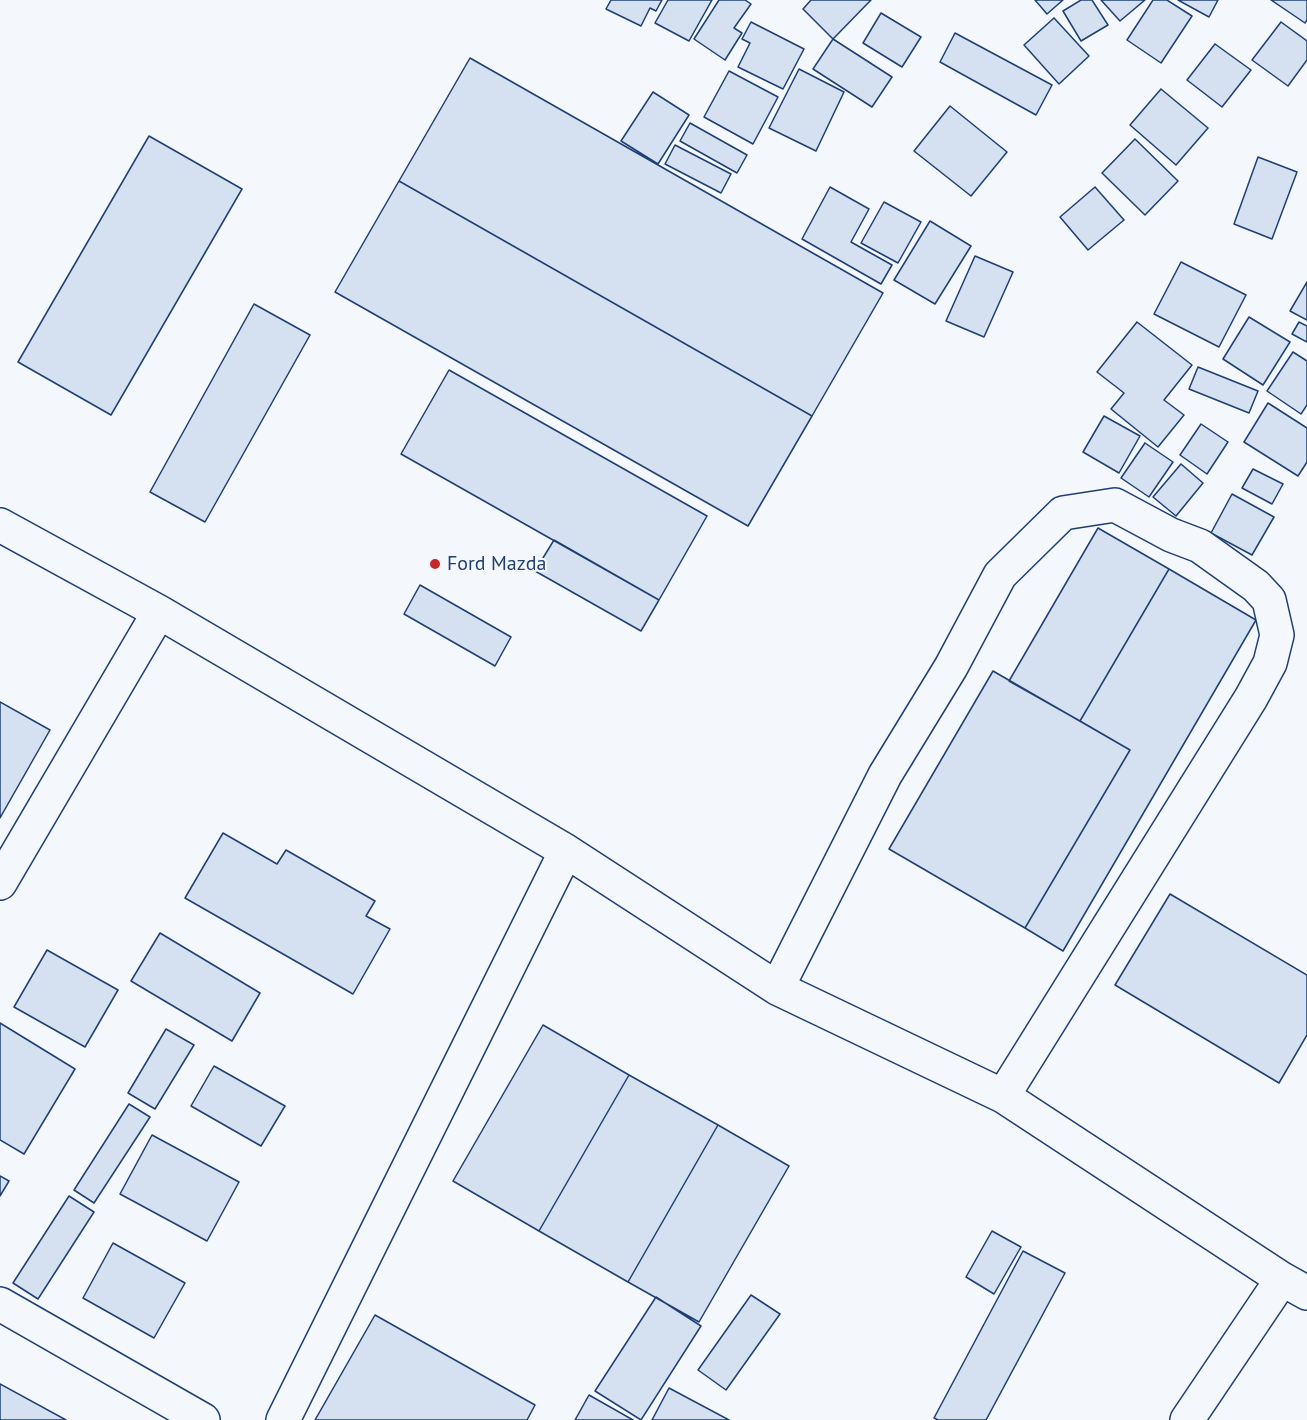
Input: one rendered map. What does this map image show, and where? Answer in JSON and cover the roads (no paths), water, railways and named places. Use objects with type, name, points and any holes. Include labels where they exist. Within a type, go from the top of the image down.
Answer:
[{"type":"street","points":[[777,988],[885,775],[951,667],[1000,575],[1063,513],[1115,505],[1171,535],[1200,546],[1256,586],[1269,600],[1276,635],[1270,663],[1251,698],[1003,1096]]},
{"type":"street","points":[[0,525],[159,612],[566,851],[777,988],[1003,1096],[1294,1286],[1187,1420]]},
{"type":"street","points":[[0,883],[159,612]]},
{"type":"street","points":[[283,1420],[566,851]]},
{"type":"street","points":[[0,1304],[203,1420]]},
{"type":"place","name":"Ford Mazda","points":[[435,564]]}]
